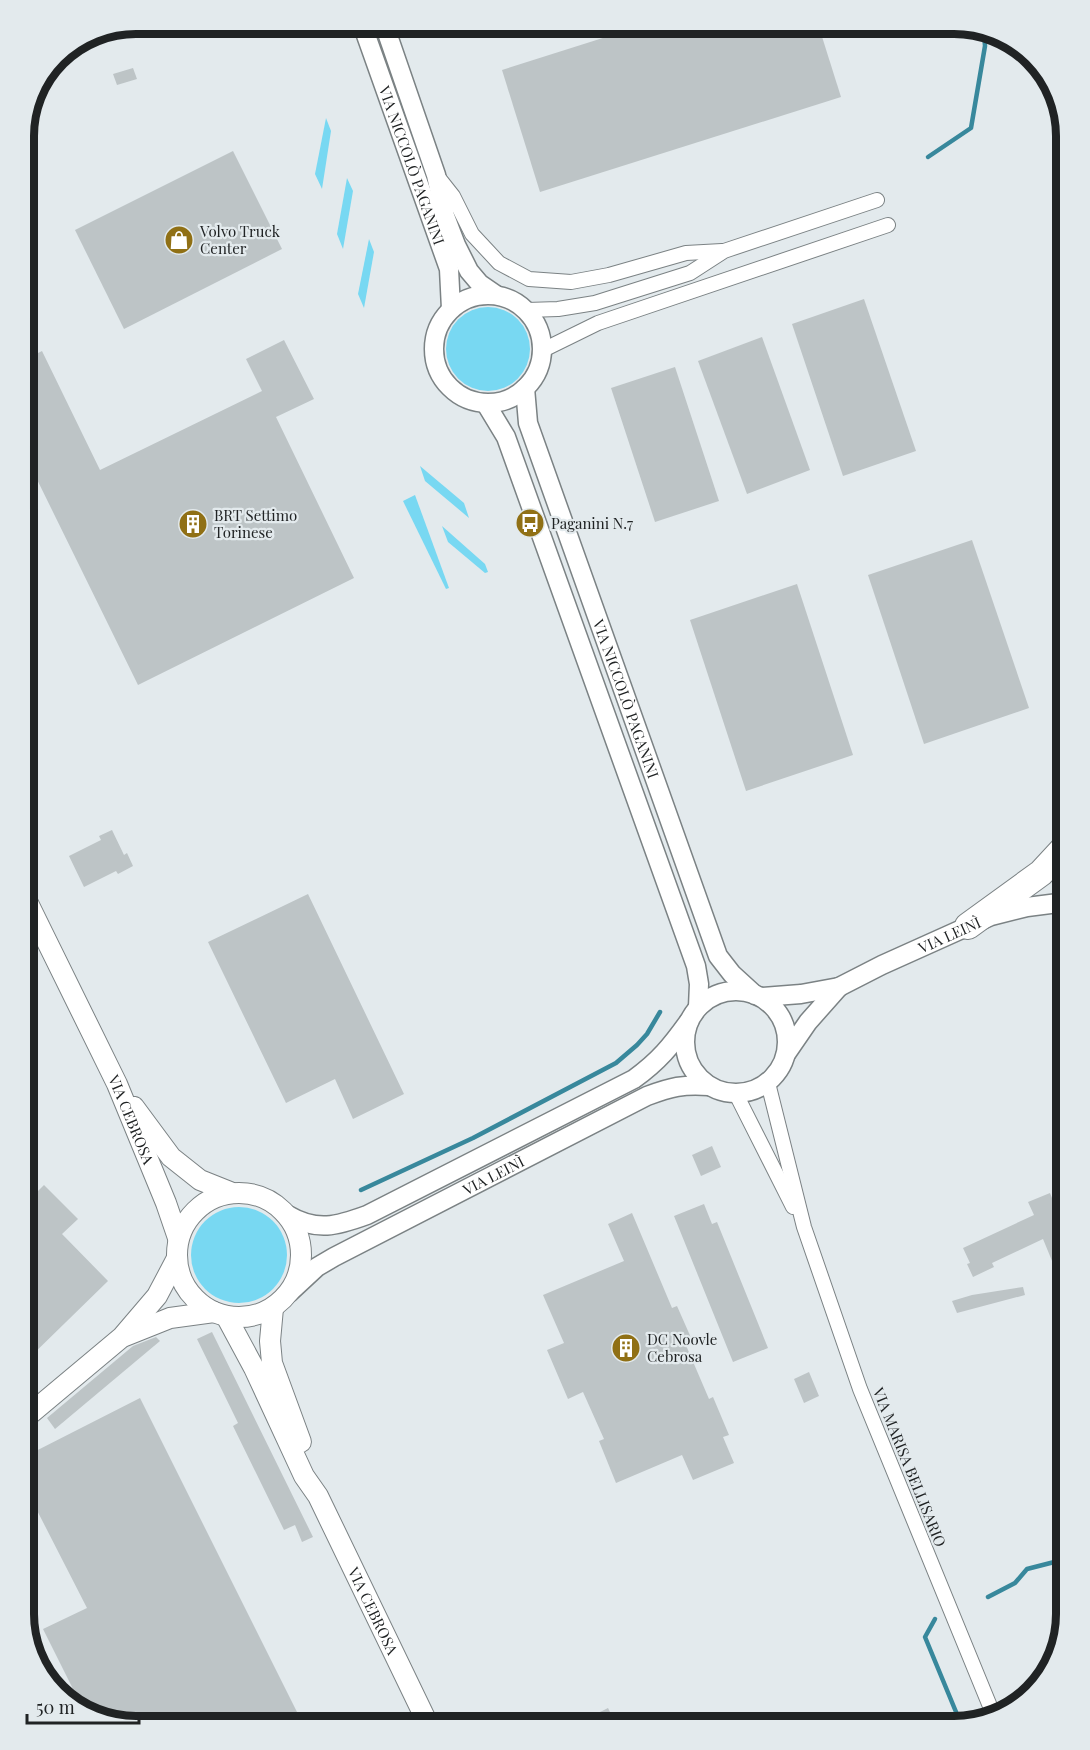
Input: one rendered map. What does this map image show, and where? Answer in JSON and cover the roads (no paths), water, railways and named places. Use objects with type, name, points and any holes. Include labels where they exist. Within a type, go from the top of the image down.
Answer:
[{"type":"highway","points":[[968,926],[1041,873],[1055,858]]},
{"type":"main road","points":[[34,916],[117,1083]]},
{"type":"main road","name":"VIA CEBROSA","points":[[117,1083],[171,1158],[200,1180],[230,1192]]},
{"type":"main road","name":"VIA CEBROSA","points":[[117,1083],[178,1238]]},
{"type":"main road","points":[[122,1337],[170,1318],[220,1314],[242,1317],[258,1314],[273,1308],[289,1293],[299,1273],[302,1258],[301,1243],[296,1228],[288,1215],[272,1201],[251,1193],[230,1192],[213,1198],[197,1208],[186,1222],[178,1238],[176,1260],[180,1276],[188,1291],[200,1304],[220,1314]]},
{"type":"main road","points":[[34,1411],[122,1337],[157,1296],[176,1260]]},
{"type":"main road","name":"VIA CEBROSA","points":[[273,1308],[270,1341],[272,1363],[312,1472],[318,1496]]},
{"type":"main road","name":"VIA CEBROSA","points":[[220,1314],[254,1368],[304,1476],[318,1496],[424,1715]]},
{"type":"street","name":"VIA NICCOLÒ PAGANINI","points":[[366,34],[449,269],[451,309]]},
{"type":"street","name":"VIA NICCOLÒ PAGANINI","points":[[388,34],[436,175],[445,216],[456,245],[469,271],[480,284],[496,295]]},
{"type":"street","points":[[436,175],[453,196],[472,234],[499,263],[529,279],[571,282],[609,275],[686,254],[724,251],[877,200]]},
{"type":"street","points":[[543,350],[598,323],[888,225]]},
{"type":"street","points":[[527,310],[558,309],[595,303],[690,273],[724,251]]},
{"type":"street","points":[[480,295],[496,295],[513,300],[527,310],[536,322],[543,350],[537,371],[525,388],[514,397],[486,404],[468,400],[452,390],[437,368],[434,359],[434,341],[440,323],[451,309],[464,300],[480,295]]},
{"type":"street","name":"VIA NICCOLÒ PAGANINI","points":[[525,388],[528,423],[718,956],[732,974],[758,996]]},
{"type":"street","name":"VIA NICCOLÒ PAGANINI","points":[[486,404],[506,437],[696,966],[699,984],[693,1014]]},
{"type":"street","name":"VIA LEINÌ","points":[[758,996],[801,994],[839,987],[991,916],[1027,907],[1055,903]]},
{"type":"street","name":"VIA LEINÌ","points":[[786,1055],[808,1022],[839,987]]},
{"type":"street","points":[[728,991],[745,991],[758,996],[774,1008],[783,1022],[788,1038],[786,1055],[779,1070],[768,1083],[753,1091],[736,1094],[719,1092],[704,1083],[692,1071],[686,1055],[684,1038],[693,1014],[712,997],[728,991]]},
{"type":"street","name":"VIA LEINÌ","points":[[288,1215],[302,1223],[319,1226],[341,1224],[367,1215],[634,1079],[654,1064],[673,1044],[693,1014]]},
{"type":"street","name":"VIA MARISA BELLISARIO","points":[[768,1083],[804,1227],[860,1389],[991,1708]]},
{"type":"street","name":"VIA LEINÌ","points":[[289,1293],[317,1267],[334,1257],[647,1095],[687,1084],[708,1086]]},
{"type":"street","name":"VIA MARISA BELLISARIO","points":[[736,1094],[804,1227]]},
{"type":"waterway","points":[[928,157],[971,128],[985,40]]},
{"type":"waterway","points":[[361,1190],[473,1138],[616,1063],[647,1034],[660,1012]]},
{"type":"waterway","points":[[988,1597],[1015,1583],[1027,1569],[1055,1562]]},
{"type":"waterway","points":[[935,1619],[925,1637],[958,1716]]},
{"type":"place","name":"Volvo Truck Center","points":[[179,240]]},
{"type":"place","name":"Paganini N.7","points":[[530,523]]},
{"type":"place","name":"BRT Settimo Torinese","points":[[193,524]]},
{"type":"place","name":"DC Noovle Cebrosa","points":[[626,1348]]}]
